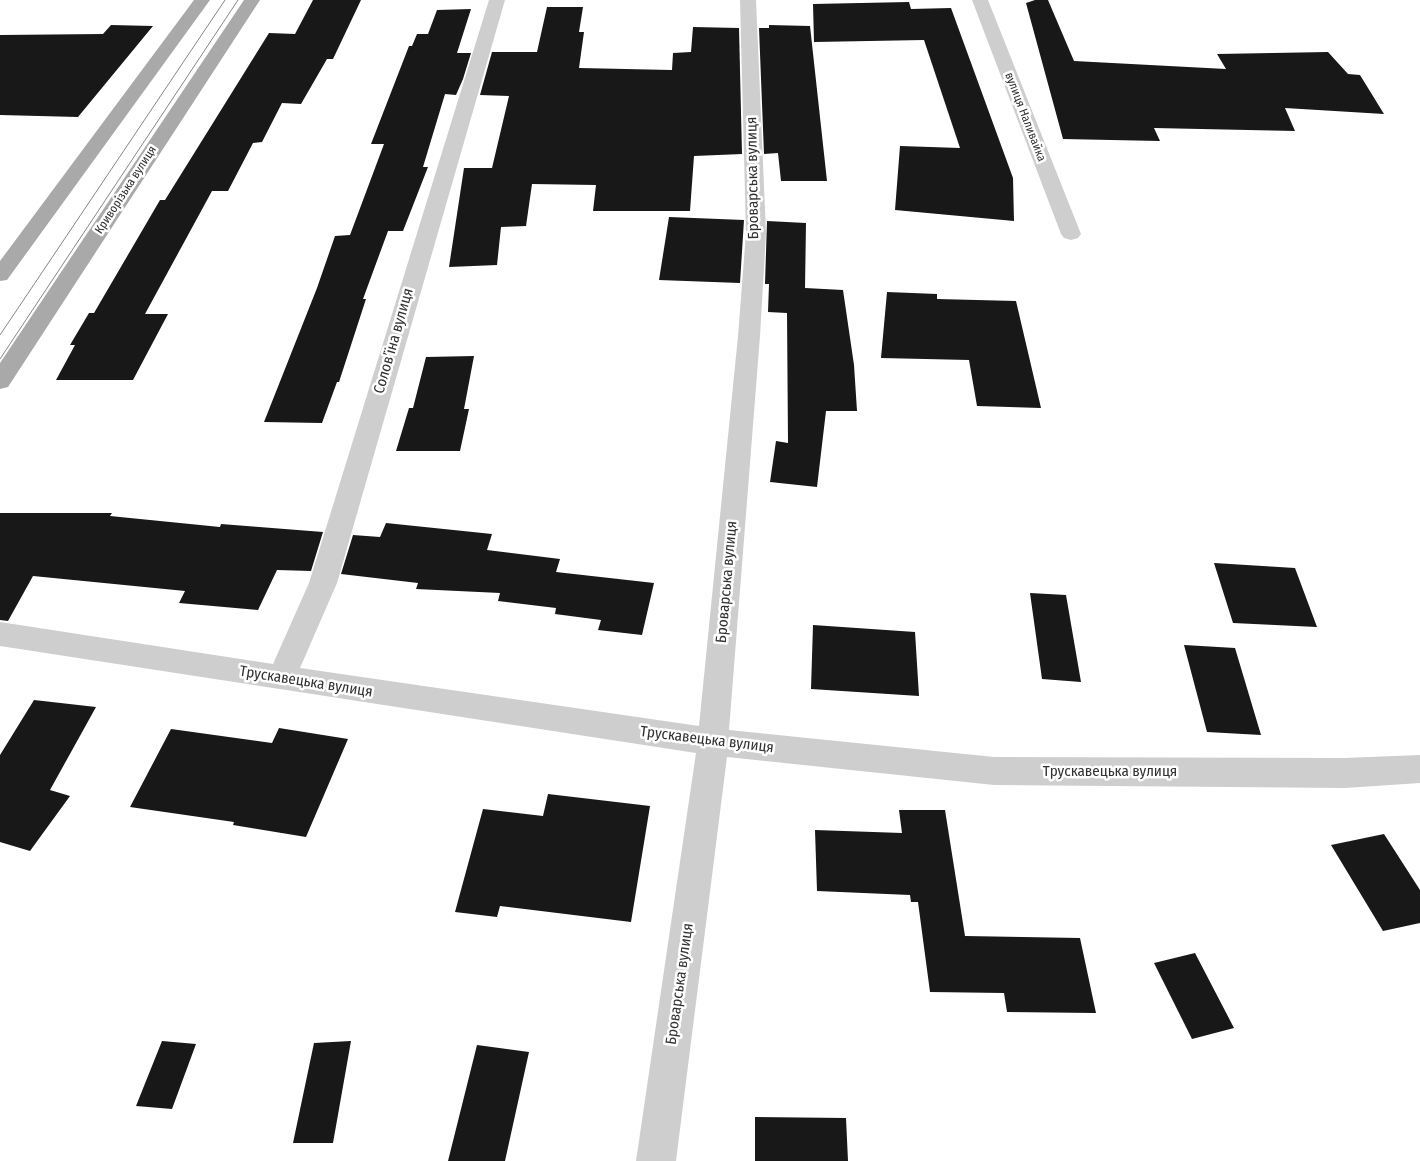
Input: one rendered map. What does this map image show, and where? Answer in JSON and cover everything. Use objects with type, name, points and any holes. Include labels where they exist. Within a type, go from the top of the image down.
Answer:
[{"type":"main road","points":[[0,275],[202,0]]},
{"type":"main road","name":"Криворізька вулиця","points":[[0,381],[252,0]]},
{"type":"street","name":"Соловʼїна вулиця","points":[[281,678],[323,582],[497,0]]},
{"type":"street","name":"Броварська вулиця","points":[[656,1161],[712,742],[749,336],[756,233],[748,0]]},
{"type":"street","name":"вулиця Наливайка","points":[[980,0],[1071,234]]},
{"type":"street","name":"Трускавецька вулиця","points":[[0,634],[712,742],[994,771],[1345,773],[1420,769]]},
{"type":"building","points":[[313,0],[361,0],[333,59],[327,59],[301,104],[282,103],[262,142],[253,143],[228,191],[212,191],[145,314],[168,314],[133,380],[56,380],[75,345],[70,345],[89,313],[94,313],[160,200],[165,200],[269,33],[295,34]]},
{"type":"building","points":[[1035,0],[1048,0],[1074,61],[1226,69],[1217,54],[1328,52],[1348,74],[1360,75],[1384,114],[1285,108],[1295,131],[1154,128],[1160,141],[1063,139],[1026,3]]},
{"type":"building","points":[[909,2],[911,9],[951,8],[1013,178],[1014,221],[895,210],[900,146],[960,148],[924,40],[814,42],[813,4]]},
{"type":"building","points":[[547,7],[583,7],[579,32],[584,32],[579,68],[672,70],[673,53],[691,52],[693,27],[739,28],[742,154],[694,156],[690,211],[593,211],[596,185],[532,184],[526,226],[501,227],[497,265],[449,267],[464,168],[492,168],[509,96],[480,95],[492,52],[537,52]]},
{"type":"building","points":[[471,9],[457,53],[471,53],[463,79],[456,95],[445,94],[423,167],[428,167],[403,231],[388,231],[363,299],[366,299],[339,382],[337,382],[322,423],[264,422],[317,288],[335,236],[350,235],[384,144],[371,144],[409,46],[412,46],[417,34],[428,34],[437,10]]},
{"type":"building","points":[[111,25],[153,26],[78,117],[0,115],[0,35],[103,34]]},
{"type":"building","points":[[769,25],[810,26],[827,181],[781,181],[778,153],[764,154],[759,28],[769,28]]},
{"type":"building","points":[[669,217],[744,220],[740,283],[659,280]]},
{"type":"building","points":[[767,221],[806,223],[805,288],[843,290],[854,365],[857,411],[826,411],[817,487],[770,482],[776,441],[788,443],[787,313],[768,312],[769,284],[765,284]]},
{"type":"building","points":[[887,292],[937,294],[937,299],[1016,301],[1041,408],[977,406],[969,360],[881,358]]},
{"type":"building","points":[[474,356],[464,409],[469,409],[460,451],[396,451],[409,408],[413,408],[426,357]]},
{"type":"building","points":[[0,513],[112,513],[110,516],[220,527],[221,524],[323,532],[311,571],[277,570],[258,610],[179,603],[185,591],[33,576],[8,621],[0,620]]},
{"type":"building","points":[[386,523],[492,534],[487,550],[560,559],[556,572],[654,583],[642,635],[598,630],[601,620],[555,614],[556,608],[498,601],[500,593],[416,589],[418,583],[341,574],[353,535],[380,537]]},
{"type":"building","points":[[1214,563],[1295,568],[1317,627],[1233,623]]},
{"type":"building","points":[[1030,593],[1066,595],[1081,682],[1042,679]]},
{"type":"building","points":[[813,625],[915,632],[919,696],[811,689]]},
{"type":"building","points":[[1184,645],[1235,648],[1261,735],[1207,732]]},
{"type":"building","points":[[34,700],[96,707],[50,790],[70,796],[30,851],[0,842],[0,755]]},
{"type":"building","points":[[279,728],[348,739],[306,837],[233,825],[234,822],[130,807],[171,729],[272,743]]},
{"type":"building","points":[[548,794],[650,806],[631,922],[500,906],[497,917],[455,912],[483,809],[543,816]]},
{"type":"building","points":[[899,810],[945,810],[965,936],[1080,938],[1096,1013],[1007,1012],[1004,993],[930,992],[918,902],[911,902],[910,895],[817,891],[815,830],[902,833]]},
{"type":"building","points":[[1384,834],[1420,890],[1420,923],[1383,931],[1331,845]]},
{"type":"building","points":[[1195,953],[1234,1028],[1192,1039],[1154,963]]},
{"type":"building","points":[[162,1041],[196,1044],[172,1109],[136,1106]]},
{"type":"building","points":[[351,1041],[333,1143],[293,1143],[314,1043]]},
{"type":"building","points":[[477,1045],[529,1052],[505,1161],[448,1161]]},
{"type":"building","points":[[755,1117],[846,1118],[848,1161],[755,1161]]},
{"type":"tram line","points":[[0,335],[225,0]]},
{"type":"tram line","points":[[0,359],[238,0]]}]
